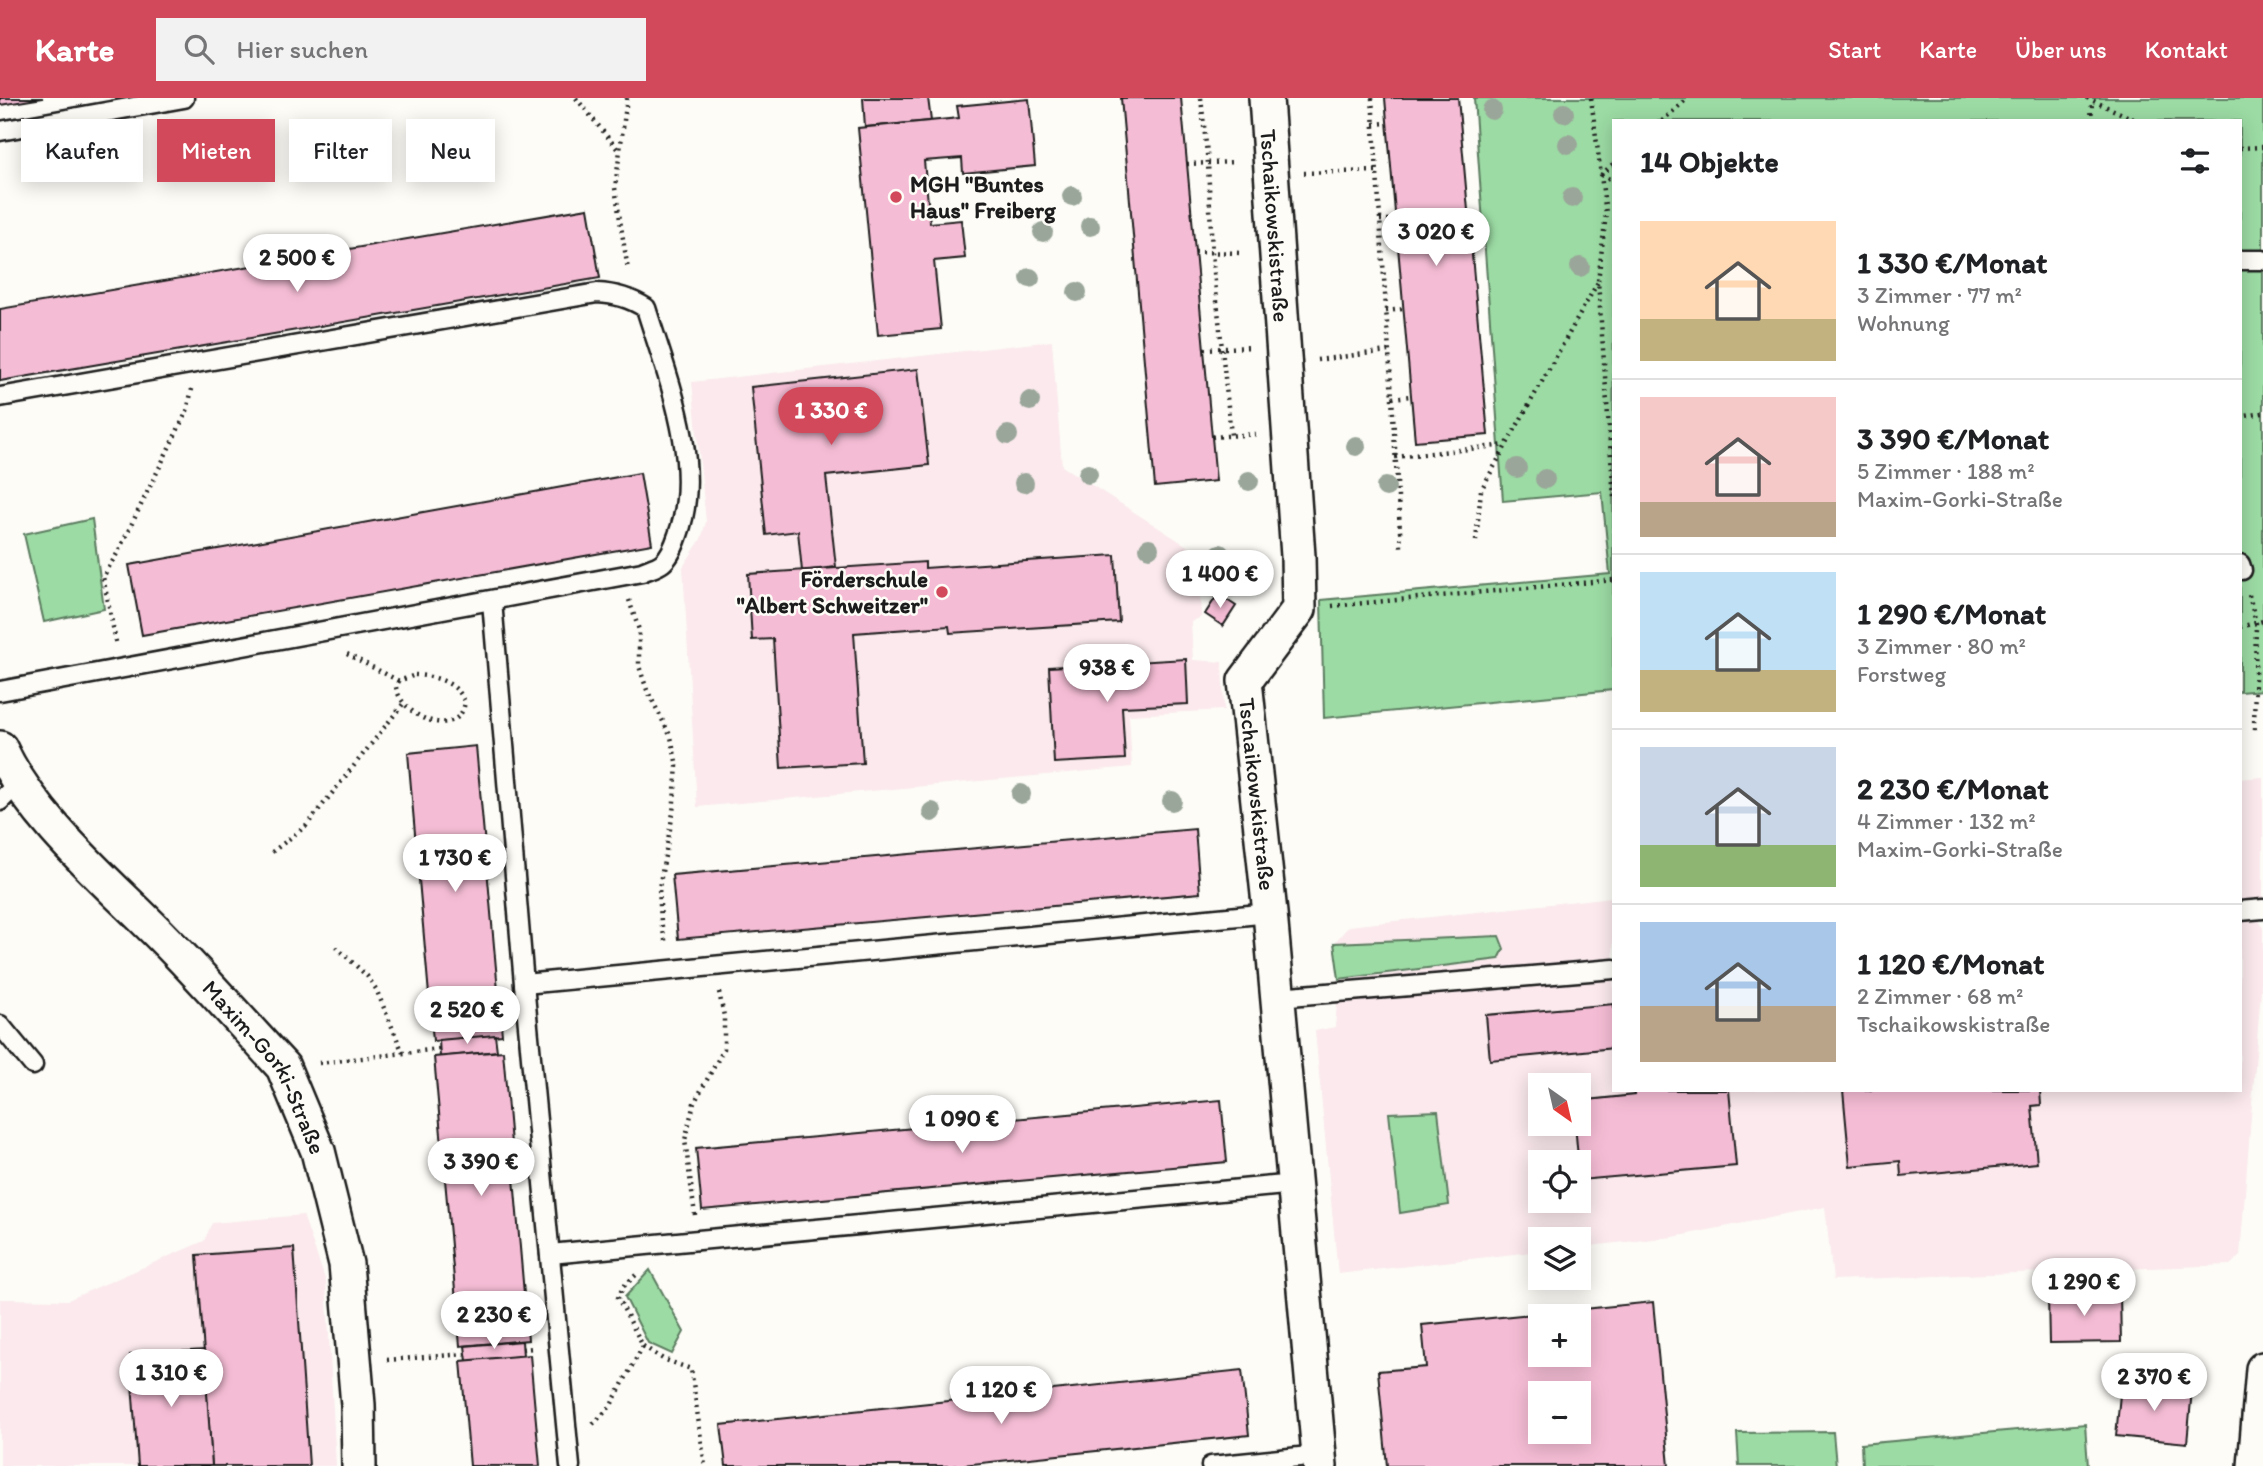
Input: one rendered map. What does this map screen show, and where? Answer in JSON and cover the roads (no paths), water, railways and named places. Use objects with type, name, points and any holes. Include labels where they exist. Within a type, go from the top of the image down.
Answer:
[{"type":"street","name":"Tschaikowskistraße","points":[[1266,98],[1298,556],[1299,609],[1245,681],[1278,997],[1319,1460]]},
{"type":"street","name":"Maxim-Gorki-Straße","points":[[0,748],[8,765],[10,791],[51,825],[169,944],[283,1068],[317,1151],[346,1264],[358,1405],[359,1466]]},
{"type":"street","points":[[2255,1466],[2263,1368]]},
{"type":"lane","points":[[0,131],[184,98]]},
{"type":"lane","points":[[2242,260],[2263,260]]},
{"type":"lane","points":[[0,397],[597,293],[616,294],[646,308],[678,411],[687,478],[684,520],[675,545],[662,563],[642,572],[0,691]]},
{"type":"lane","points":[[492,601],[524,984],[570,1466]]},
{"type":"lane","points":[[2242,911],[2263,908]]},
{"type":"lane","points":[[524,984],[1270,914]]},
{"type":"lane","points":[[1278,997],[1612,970]]},
{"type":"lane","points":[[0,1025],[33,1065]]},
{"type":"lane","points":[[550,1254],[1295,1184]]},
{"type":"lane","points":[[1211,1466],[1319,1460]]},
{"type":"place","name":"MGH \"Buntes Haus\" Freiberg","points":[[896,197]]},
{"type":"place","name":"Förderschule \"Albert Schweitzer\"","points":[[942,592]]}]
